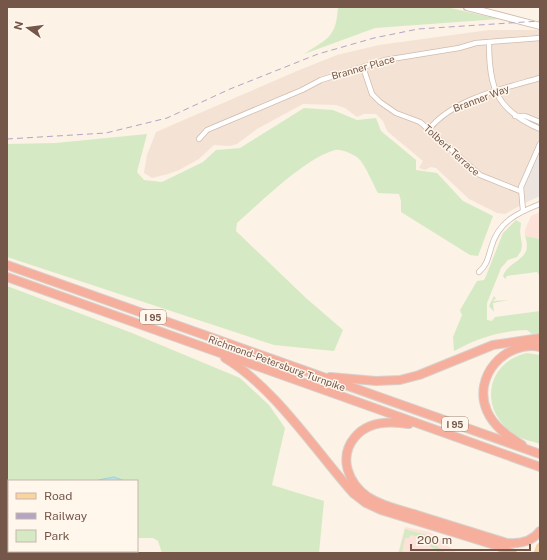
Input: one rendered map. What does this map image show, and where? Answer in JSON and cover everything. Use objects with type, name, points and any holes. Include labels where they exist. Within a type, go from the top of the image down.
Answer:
[{"type":"highway","name":"Richmond-Petersburg Turnpike","points":[[7,265],[536,453]]},
{"type":"highway","name":"Richmond-Petersburg Turnpike","points":[[7,278],[540,467]]},
{"type":"highway","points":[[322,377],[335,376],[376,382],[400,380],[419,375],[493,345],[540,338]]},
{"type":"highway","points":[[536,453],[507,435],[494,422],[487,411],[483,393],[488,374],[501,357],[517,348],[531,346],[540,347]]},
{"type":"highway","points":[[211,350],[243,369],[256,381],[353,493],[366,503],[381,510],[498,546],[512,553]]},
{"type":"highway","points":[[426,426],[387,422],[372,425],[361,431],[353,439],[347,457],[349,474],[356,486],[368,496],[383,504],[507,543],[525,542],[534,537],[540,531]]},
{"type":"main road","points":[[538,553],[540,547]]},
{"type":"street","points":[[467,7],[540,26]]},
{"type":"street","name":"Branner Place","points":[[199,139],[207,130],[302,90],[321,80],[385,60],[459,48],[476,43],[540,38]]},
{"type":"street","points":[[489,42],[489,64],[499,100],[514,116],[540,129]]},
{"type":"street","name":"Tolbert Terrace","points":[[362,67],[372,94],[380,102],[396,113],[416,119],[480,175],[520,191]]},
{"type":"street","name":"Branner Way","points":[[429,129],[443,114],[496,91],[540,78]]},
{"type":"street","points":[[514,116],[525,116],[540,122]]},
{"type":"street","points":[[523,211],[520,191],[540,144]]},
{"type":"street","points":[[479,272],[488,262],[493,241],[501,227],[512,216],[540,204]]},
{"type":"shaded area","points":[[489,30],[540,30],[540,152],[525,185],[525,203],[505,214],[497,213],[469,199],[436,168],[431,167],[425,170],[419,168],[423,161],[387,131],[383,121],[376,114],[364,114],[357,117],[345,108],[336,105],[303,104],[257,129],[237,144],[230,146],[214,145],[199,159],[179,170],[152,178],[144,173],[147,155],[156,132],[297,71],[337,55],[379,45]]},
{"type":"shaded area","points":[[540,152],[540,196],[525,203],[525,185]]},
{"type":"shaded area","points":[[540,212],[540,239],[525,236],[525,230],[531,216]]},
{"type":"shaded area","points":[[405,527],[430,532],[457,553],[398,553]]},
{"type":"green space","points":[[338,7],[446,7],[499,19],[375,28],[304,54],[325,40],[333,31]]},
{"type":"green space","points":[[304,108],[333,110],[357,120],[376,118],[381,131],[416,160],[416,170],[437,173],[463,201],[493,216],[478,256],[470,255],[401,212],[401,201],[399,194],[378,193],[361,161],[356,156],[340,150],[335,150],[310,162],[271,193],[237,223],[236,231],[306,298],[343,330],[334,351],[274,345],[7,257],[7,144],[56,143],[147,134],[137,172],[144,180],[162,182],[203,162],[216,150],[240,148]]},
{"type":"green space","points":[[516,220],[521,223],[521,251],[517,257],[508,260],[501,268],[487,303],[487,320],[492,321],[495,317],[540,311],[540,333],[532,334],[527,330],[507,332],[480,339],[454,351],[453,337],[462,315],[460,310],[477,281],[484,280],[503,233]]},
{"type":"green space","points":[[525,236],[540,239],[540,276],[537,272],[507,276],[505,279],[503,276],[506,270],[524,255],[527,244]]},
{"type":"green space","points":[[7,286],[132,333],[240,378],[269,405],[285,428],[272,485],[324,501],[319,553],[162,553],[158,541],[153,538],[138,538],[138,480],[8,480],[8,552],[122,552],[7,553]]},
{"type":"green space","points":[[494,296],[496,299],[493,301],[509,300],[493,303],[494,312],[489,306]]},
{"type":"green space","points":[[527,353],[540,355],[540,444],[519,437],[505,427],[496,415],[492,403],[491,390],[494,378],[502,367],[512,359]]},
{"type":"green space","points":[[405,529],[430,536],[430,541],[446,553],[435,553],[437,551],[419,538],[416,540],[416,536],[410,535],[409,538],[405,538],[402,553],[399,553]]},
{"type":"water","points":[[114,477],[122,480],[98,480]]},
{"type":"railway","points":[[7,139],[106,133],[167,118],[230,89],[318,54],[374,38],[418,29],[540,21]]}]
